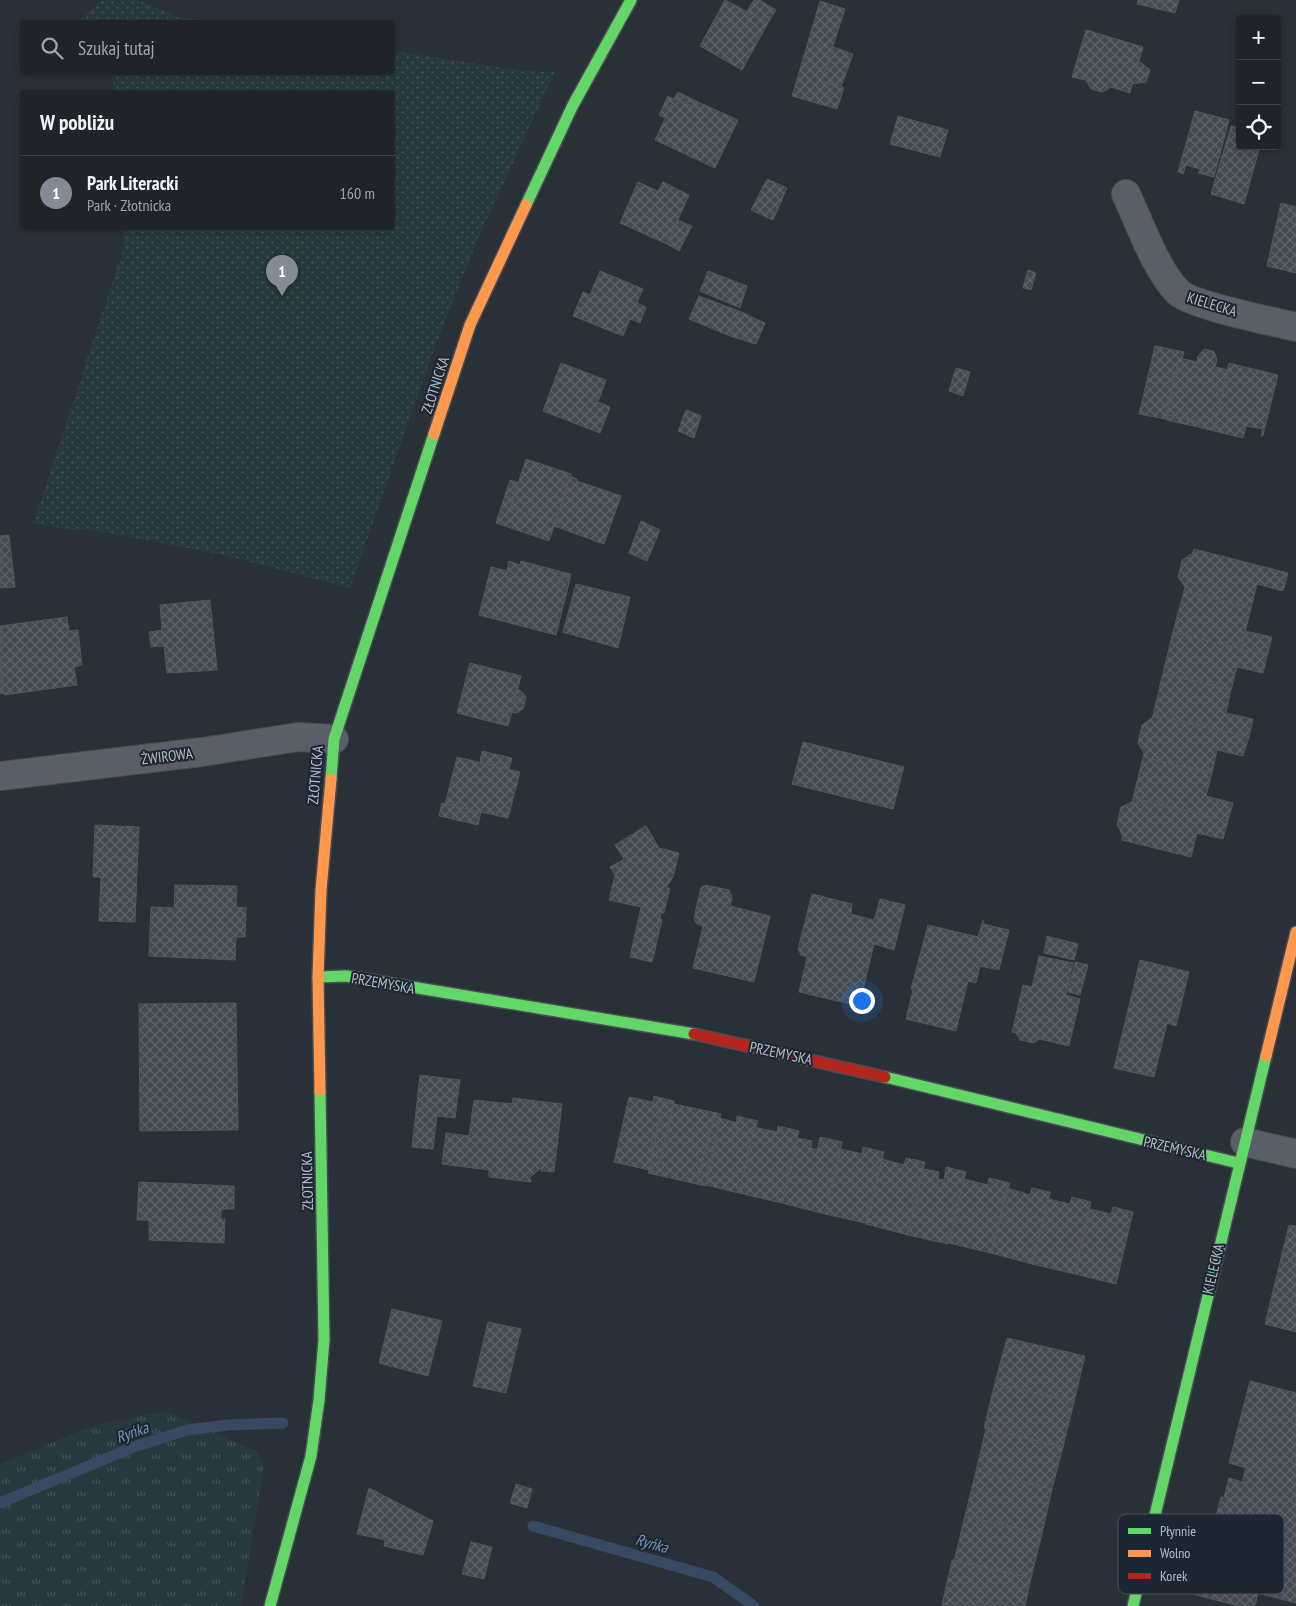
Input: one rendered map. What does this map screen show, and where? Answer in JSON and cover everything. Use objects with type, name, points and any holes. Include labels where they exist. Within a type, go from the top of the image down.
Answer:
[{"type":"street","name":"ZŁOTNICKA","points":[[270,1606],[311,1456],[319,1400],[324,1340],[318,978],[321,890],[334,739],[470,325],[573,105],[630,0]]},
{"type":"street","name":"KIELECKA","points":[[1126,194],[1168,280],[1180,294],[1202,303],[1296,327]]},
{"type":"street","name":"ŻWIROWA","points":[[0,776],[202,752],[298,737],[334,739]]},
{"type":"street","name":"KIELECKA","points":[[1155,1514],[1241,1152],[1296,932]]},
{"type":"street","name":"PRZEMYSKA","points":[[318,978],[346,976],[500,1003],[658,1026],[1241,1152],[1296,1154]]},
{"type":"green space","points":[[102,0],[138,0],[178,17],[200,20],[79,20]]},
{"type":"green space","points":[[395,51],[523,71],[555,72],[480,234],[436,344],[350,588],[220,554],[86,529],[74,530],[33,524],[124,247],[123,230],[395,230],[395,90],[114,90],[112,75],[395,75]]},
{"type":"green space","points":[[166,1411],[257,1452],[264,1467],[241,1606],[0,1606],[0,1464],[95,1425]]},
{"type":"building","points":[[725,0],[768,23],[742,70],[700,46]]},
{"type":"building","points":[[754,0],[759,0],[776,10],[768,23],[747,11]]},
{"type":"building","points":[[1138,0],[1179,0],[1175,13],[1137,4]]},
{"type":"building","points":[[820,1],[845,9],[832,49],[808,42]]},
{"type":"building","points":[[1086,30],[1143,47],[1139,61],[1150,70],[1146,82],[1132,84],[1130,93],[1111,87],[1103,92],[1091,89],[1086,80],[1072,77]]},
{"type":"building","points":[[808,42],[832,49],[821,82],[833,85],[827,106],[792,96]]},
{"type":"building","points":[[833,47],[853,54],[841,87],[844,88],[837,109],[827,106],[833,85],[821,82]]},
{"type":"building","points":[[678,92],[696,101],[679,94],[676,99],[674,98]]},
{"type":"building","points":[[679,94],[695,102],[693,107],[676,99]]},
{"type":"building","points":[[668,96],[674,99],[665,118],[659,115]]},
{"type":"building","points":[[675,98],[693,107],[696,101],[738,120],[715,168],[655,140]]},
{"type":"building","points":[[1195,111],[1229,120],[1214,177],[1198,173],[1200,169],[1186,165],[1183,174],[1178,172]]},
{"type":"building","points":[[898,116],[948,130],[940,157],[890,144]]},
{"type":"building","points":[[1231,126],[1236,127],[1236,150],[1259,150],[1244,204],[1211,194]]},
{"type":"building","points":[[767,179],[787,188],[773,220],[751,210]]},
{"type":"building","points":[[638,182],[658,191],[663,182],[689,195],[667,244],[620,223]]},
{"type":"building","points":[[1281,203],[1296,207],[1296,273],[1267,266]]},
{"type":"building","points":[[678,220],[692,226],[679,251],[667,244],[679,248],[689,227]]},
{"type":"building","points":[[677,221],[689,227],[679,248],[668,243]]},
{"type":"building","points":[[1028,270],[1036,273],[1031,290],[1023,288]]},
{"type":"building","points":[[600,271],[643,289],[637,303],[646,307],[640,323],[630,319],[623,336],[573,316],[583,292],[590,295]]},
{"type":"building","points":[[708,271],[747,286],[740,308],[700,291]]},
{"type":"building","points":[[699,296],[739,311],[730,336],[689,319]]},
{"type":"building","points":[[739,311],[765,323],[756,344],[730,336]]},
{"type":"building","points":[[1155,346],[1184,352],[1182,359],[1179,358],[1165,419],[1139,414]]},
{"type":"building","points":[[1204,349],[1214,351],[1217,360],[1215,367],[1228,370],[1214,431],[1198,427],[1199,422],[1168,415],[1165,419],[1179,358],[1197,362],[1198,356]]},
{"type":"building","points":[[561,363],[606,380],[598,402],[610,407],[600,433],[543,411]]},
{"type":"building","points":[[1229,363],[1278,375],[1263,436],[1261,436],[1263,429],[1246,426],[1243,438],[1214,431]]},
{"type":"building","points":[[956,368],[970,372],[963,396],[949,391]]},
{"type":"building","points":[[686,410],[701,416],[694,438],[678,431]]},
{"type":"building","points":[[1168,415],[1199,422],[1198,427],[1166,420]]},
{"type":"building","points":[[526,459],[571,474],[555,523],[510,508]]},
{"type":"building","points":[[570,476],[577,479],[577,481],[621,496],[604,544],[554,526]]},
{"type":"building","points":[[510,480],[518,482],[510,508],[555,523],[549,541],[496,523]]},
{"type":"building","points":[[641,521],[660,530],[647,561],[629,553]]},
{"type":"building","points":[[9,535],[15,587],[0,588],[0,536]]},
{"type":"building","points":[[1194,549],[1288,573],[1283,591],[1257,584],[1251,608],[1184,591],[1185,587],[1178,577],[1182,560],[1192,554]]},
{"type":"building","points":[[509,561],[520,565],[521,561],[562,572],[559,585],[568,587],[556,635],[479,615],[491,567],[507,571]]},
{"type":"building","points":[[562,572],[571,574],[568,587],[569,575],[562,574]]},
{"type":"building","points":[[562,574],[569,575],[566,586],[559,585]]},
{"type":"building","points":[[576,584],[630,597],[618,648],[563,632]]},
{"type":"building","points":[[1184,591],[1251,608],[1241,649],[1173,632]]},
{"type":"building","points":[[210,600],[217,670],[167,673],[164,646],[151,647],[149,632],[162,630],[160,605]]},
{"type":"building","points":[[67,617],[69,631],[78,630],[82,665],[74,667],[77,685],[4,695],[0,658],[0,626]]},
{"type":"building","points":[[1245,631],[1272,637],[1267,656],[1241,649]]},
{"type":"building","points":[[1173,632],[1267,656],[1263,673],[1237,667],[1231,690],[1163,673]]},
{"type":"building","points":[[0,658],[4,693],[0,694]]},
{"type":"building","points":[[470,663],[521,676],[512,712],[503,710],[500,724],[457,713]]},
{"type":"building","points":[[1163,673],[1231,690],[1226,713],[1253,719],[1249,737],[1153,715]]},
{"type":"building","points":[[517,689],[526,697],[523,709],[516,713],[512,712]]},
{"type":"building","points":[[503,710],[512,712],[508,726],[500,724]]},
{"type":"building","points":[[1153,715],[1249,737],[1243,756],[1217,750],[1212,773],[1143,757],[1144,753],[1138,743],[1142,725],[1152,718]]},
{"type":"building","points":[[803,742],[904,767],[893,809],[792,784]]},
{"type":"building","points":[[482,751],[512,758],[509,769],[480,762]]},
{"type":"building","points":[[457,757],[520,772],[508,818],[445,804]]},
{"type":"building","points":[[1143,757],[1212,773],[1206,796],[1233,803],[1228,821],[1133,798]]},
{"type":"building","points":[[1133,798],[1228,821],[1223,839],[1197,833],[1191,857],[1122,840],[1123,836],[1117,825],[1121,807],[1132,802]]},
{"type":"building","points":[[442,803],[481,812],[478,825],[439,816]]},
{"type":"building","points":[[95,825],[139,827],[135,922],[99,921],[101,877],[93,877]]},
{"type":"building","points":[[646,826],[659,848],[679,853],[673,877],[666,888],[670,888],[664,913],[661,913],[660,919],[662,920],[652,962],[630,957],[641,907],[609,900],[615,875],[610,867],[624,859],[615,845]]},
{"type":"building","points":[[175,885],[237,886],[236,907],[246,908],[245,937],[236,937],[235,960],[149,956],[151,907],[174,908]]},
{"type":"building","points":[[705,885],[729,890],[732,896],[730,906],[770,916],[754,982],[693,968],[703,926],[696,923],[694,918],[701,888]]},
{"type":"building","points":[[812,894],[852,904],[851,914],[874,920],[880,899],[905,905],[894,950],[874,944],[859,1006],[799,992],[807,957],[801,955],[798,949]]},
{"type":"building","points":[[983,920],[983,924],[1009,930],[999,970],[980,966],[976,983],[968,981],[956,1031],[906,1019],[913,990],[911,989],[928,925],[978,937]]},
{"type":"building","points":[[1047,936],[1078,944],[1074,960],[1044,953]]},
{"type":"building","points":[[1039,956],[1073,963],[1066,995],[1080,999],[1069,1046],[1040,1039],[1034,1043],[1020,1040],[1016,1033],[1012,1032],[1023,985],[1032,987]]},
{"type":"building","points":[[1140,960],[1189,972],[1176,1026],[1167,1023],[1154,1077],[1114,1068]]},
{"type":"building","points":[[1075,962],[1088,965],[1080,995],[1068,992]]},
{"type":"building","points":[[236,1003],[238,1130],[140,1131],[139,1004]]},
{"type":"building","points":[[420,1075],[460,1080],[455,1118],[437,1116],[433,1149],[412,1147]]},
{"type":"building","points":[[654,1096],[674,1101],[674,1104],[663,1102],[649,1170],[614,1162],[629,1097],[653,1102]]},
{"type":"building","points":[[513,1098],[562,1104],[554,1172],[541,1171],[541,1168],[528,1179],[531,1179],[531,1182],[489,1177],[489,1170],[442,1164],[446,1133],[469,1136],[474,1100],[512,1104]]},
{"type":"building","points":[[663,1102],[674,1104],[657,1172],[649,1170]]},
{"type":"building","points":[[674,1104],[721,1114],[720,1118],[714,1117],[697,1183],[706,1186],[648,1173],[649,1170],[657,1172]]},
{"type":"building","points":[[737,1116],[758,1121],[753,1134],[736,1130]]},
{"type":"building","points":[[714,1117],[720,1118],[706,1185],[697,1183]]},
{"type":"building","points":[[720,1118],[737,1123],[736,1130],[753,1134],[739,1193],[706,1185]]},
{"type":"building","points":[[778,1126],[799,1131],[782,1203],[739,1193],[754,1127],[777,1132]]},
{"type":"building","points":[[820,1137],[842,1142],[825,1214],[782,1203],[797,1138],[812,1141],[811,1148],[817,1150]]},
{"type":"building","points":[[863,1147],[884,1152],[866,1223],[825,1214],[841,1149],[862,1154]]},
{"type":"building","points":[[906,1158],[925,1162],[908,1235],[866,1224],[882,1159],[904,1165]]},
{"type":"building","points":[[946,1167],[966,1172],[948,1244],[908,1235],[923,1169],[939,1172],[938,1179],[944,1180]]},
{"type":"building","points":[[989,1178],[1010,1183],[991,1253],[949,1243],[964,1179],[988,1185]]},
{"type":"building","points":[[139,1182],[234,1186],[234,1209],[221,1209],[221,1219],[225,1219],[224,1243],[149,1240],[149,1220],[137,1220]]},
{"type":"building","points":[[1007,1188],[1030,1195],[1032,1188],[1050,1192],[1032,1264],[991,1253]]},
{"type":"building","points":[[1050,1192],[1049,1199],[1070,1204],[1072,1197],[1091,1202],[1075,1274],[1032,1264]]},
{"type":"building","points":[[1113,1207],[1133,1212],[1116,1284],[1075,1274],[1090,1209],[1111,1214]]},
{"type":"building","points":[[1289,1225],[1296,1226],[1296,1332],[1265,1324]]},
{"type":"building","points":[[392,1309],[442,1321],[428,1376],[379,1363]]},
{"type":"building","points":[[488,1322],[521,1329],[506,1393],[473,1386]]},
{"type":"building","points":[[1007,1338],[1085,1356],[1074,1402],[995,1383]]},
{"type":"building","points":[[1250,1381],[1296,1393],[1296,1603],[1262,1594],[1284,1594],[1284,1514],[1217,1514],[1229,1478],[1242,1482],[1246,1468],[1229,1463]]},
{"type":"building","points":[[995,1383],[1074,1402],[1063,1447],[984,1428]]},
{"type":"building","points":[[986,1429],[1063,1447],[1052,1489],[976,1471]]},
{"type":"building","points":[[976,1471],[1052,1489],[1042,1534],[965,1516]]},
{"type":"building","points":[[516,1484],[532,1489],[527,1508],[510,1503]]},
{"type":"building","points":[[369,1488],[433,1521],[423,1555],[384,1546],[385,1540],[357,1534]]},
{"type":"building","points":[[965,1516],[1042,1534],[1031,1578],[954,1561]]},
{"type":"building","points":[[471,1542],[492,1547],[484,1579],[462,1574]]},
{"type":"building","points":[[952,1560],[1031,1578],[1025,1606],[942,1605]]},
{"type":"building","points":[[1258,1594],[1255,1606],[1239,1606],[1196,1595]]},
{"type":"waterway","name":"Ryńka","points":[[0,1503],[134,1447],[187,1430],[228,1425],[283,1423]]},
{"type":"waterway","name":"Ryńka","points":[[533,1526],[713,1577],[754,1606]]},
{"type":"traffic: fast","points":[[526,205],[573,105],[631,0]]},
{"type":"traffic: fast","points":[[331,779],[334,739],[434,434]]},
{"type":"traffic: fast","points":[[318,977],[346,976],[694,1034]]},
{"type":"traffic: fast","points":[[1155,1514],[1266,1056]]},
{"type":"traffic: fast","points":[[885,1077],[1238,1163]]},
{"type":"traffic: fast","points":[[270,1606],[311,1456],[319,1400],[324,1340],[320,1091]]},
{"type":"traffic: fast","points":[[1133,1606],[1136,1594]]},
{"type":"traffic: slow","points":[[434,434],[470,325],[526,205]]},
{"type":"traffic: slow","points":[[320,1091],[318,977],[321,890],[331,779]]},
{"type":"traffic: slow","points":[[1266,1056],[1296,932]]},
{"type":"traffic: jam","points":[[694,1034],[885,1077]]},
{"type":"place","name":"Park Literacki","points":[[282,296]]}]
